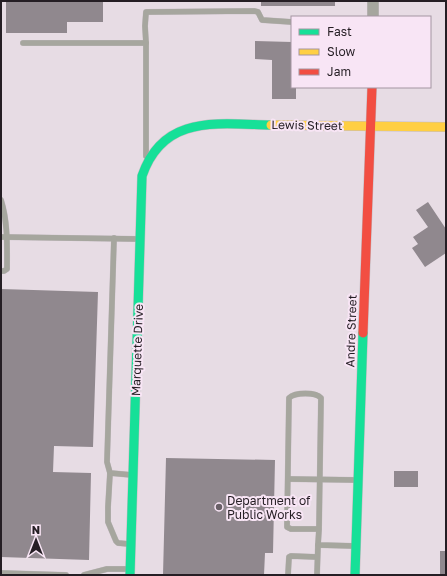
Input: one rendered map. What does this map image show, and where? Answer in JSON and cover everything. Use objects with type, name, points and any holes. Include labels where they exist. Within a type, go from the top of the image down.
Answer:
[{"type":"street","points":[[373,1],[373,16]]},
{"type":"street","name":"Andre Street","points":[[355,575],[372,126],[372,88]]},
{"type":"street","name":"Lewis Street","points":[[171,136],[198,125],[212,124],[446,127]]},
{"type":"street","name":"Marquette Drive","points":[[130,572],[142,176],[146,162],[162,141],[171,136]]},
{"type":"lane","points":[[146,162],[146,12],[254,11],[258,12],[262,20],[291,22]]},
{"type":"lane","points":[[23,43],[146,43]]},
{"type":"lane","points":[[1,200],[7,269],[1,271]]},
{"type":"lane","points":[[4,237],[140,239]]},
{"type":"lane","points":[[114,238],[107,462],[110,474],[108,522],[118,543],[131,544]]},
{"type":"lane","points":[[317,575],[319,529],[321,398],[317,395],[294,394],[289,398],[287,527],[291,529],[319,529]]},
{"type":"lane","points":[[110,474],[133,475]]},
{"type":"lane","points":[[288,479],[358,480]]},
{"type":"lane","points":[[318,545],[356,546]]},
{"type":"lane","points":[[288,575],[289,557],[317,557]]},
{"type":"lane","points":[[84,575],[107,569],[130,572]]},
{"type":"lane","points":[[1,573],[66,575]]},
{"type":"building","points":[[6,1],[103,1],[103,22],[67,22],[67,33],[6,33]]},
{"type":"building","points":[[261,1],[335,1],[335,6],[261,6]]},
{"type":"building","points":[[255,41],[291,42],[291,88],[296,88],[296,99],[272,99],[272,60],[255,59]]},
{"type":"building","points":[[428,202],[446,229],[446,253],[425,267],[412,248],[418,244],[413,237],[428,227],[416,210]]},
{"type":"building","points":[[1,289],[98,292],[93,447],[54,446],[53,472],[91,473],[89,560],[1,557]]},
{"type":"building","name":"Department of Public Works","points":[[166,458],[275,460],[273,553],[265,553],[264,575],[163,575]]},
{"type":"building","points":[[394,471],[418,471],[418,487],[394,487]]},
{"type":"building","points":[[440,551],[446,551],[446,575],[440,575]]},
{"type":"traffic: fast","points":[[130,575],[142,176],[151,156],[163,142],[178,132],[194,127],[212,124],[271,125]]},
{"type":"traffic: fast","points":[[355,575],[363,333]]},
{"type":"traffic: slow","points":[[271,125],[446,127]]},
{"type":"traffic: jam","points":[[363,333],[372,88]]},
{"type":"place","name":"Department of Public Works","points":[[219,507]]}]
